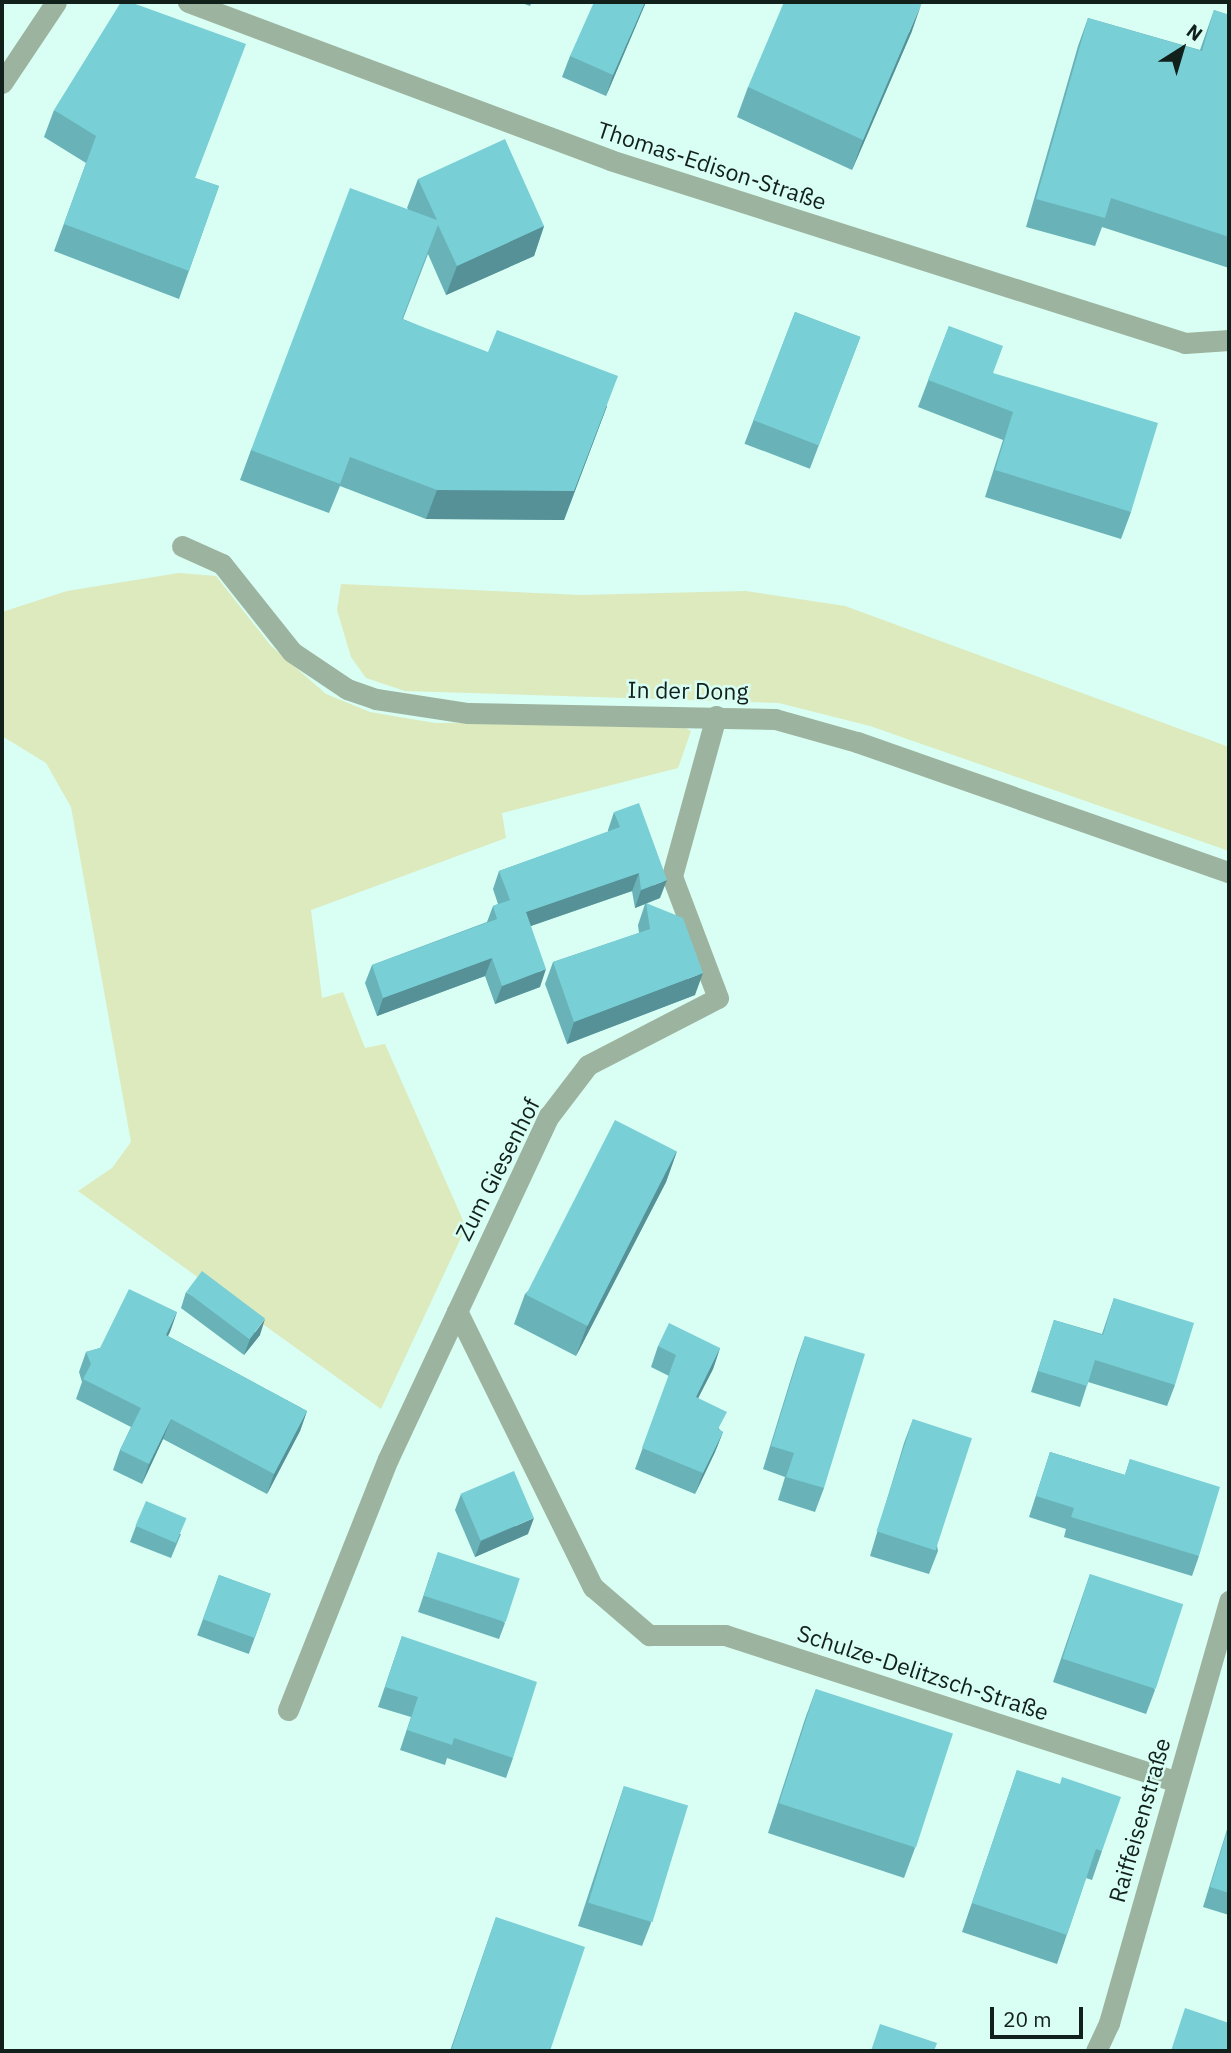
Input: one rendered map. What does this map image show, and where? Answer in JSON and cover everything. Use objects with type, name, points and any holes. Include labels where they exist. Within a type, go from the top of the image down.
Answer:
[{"type":"street","points":[[2,83],[56,2]]},
{"type":"street","name":"Thomas-Edison-Straße","points":[[188,2],[610,160],[1185,344],[1229,340]]},
{"type":"street","name":"In der Dong","points":[[182,547],[222,564],[292,652],[346,688],[376,699],[468,713],[775,719],[856,742],[1229,872]]},
{"type":"street","name":"Zum Giesenhof","points":[[288,1710],[388,1458],[549,1116],[588,1065],[718,998],[672,876],[716,716]]},
{"type":"street","name":"Schulze-Delitzsch-Straße","points":[[457,1311],[593,1587],[649,1635],[725,1635],[1177,1782]]},
{"type":"street","name":"Raiffeisenstraße","points":[[1096,2051],[1109,2023],[1229,1601]]},
{"type":"green space","points":[[179,573],[216,576],[271,646],[326,694],[370,712],[435,723],[672,721],[691,731],[678,768],[502,813],[506,838],[311,910],[322,998],[343,992],[365,1048],[385,1044],[466,1227],[381,1409],[78,1191],[112,1168],[131,1142],[71,807],[46,763],[2,736],[2,612],[67,591]]},
{"type":"green space","points":[[341,584],[581,595],[746,591],[845,606],[1229,747],[1229,851],[870,726],[779,703],[405,691],[366,678],[351,657],[337,610]]},
{"type":"building","points":[[121,2],[130,2],[246,44],[195,178],[219,186],[189,271],[64,224],[96,136],[54,110]]},
{"type":"building","points":[[594,2],[645,2],[613,75],[570,56]]},
{"type":"building","points":[[784,2],[922,2],[863,140],[748,87]]},
{"type":"building","points":[[1214,10],[1229,15],[1229,237],[1111,198],[1105,218],[1036,199],[1088,18],[1202,51]]},
{"type":"building","points":[[505,139],[544,226],[457,266],[438,225],[402,319],[488,352],[497,330],[618,376],[574,491],[437,490],[350,457],[340,484],[251,450],[350,188],[437,220],[418,179]]},
{"type":"building","points":[[795,312],[860,337],[819,445],[753,420]]},
{"type":"building","points":[[949,326],[1003,346],[993,373],[1158,423],[1131,512],[995,470],[1013,412],[928,380]]},
{"type":"building","points":[[639,803],[667,880],[641,890],[639,873],[526,912],[546,969],[502,986],[492,958],[383,998],[372,965],[497,919],[493,906],[510,900],[499,871],[620,827],[614,812]]},
{"type":"building","points":[[646,903],[683,918],[703,973],[574,1022],[553,962],[650,929]]},
{"type":"building","points":[[615,1120],[676,1151],[587,1326],[526,1295]]},
{"type":"building","points":[[202,1271],[265,1319],[249,1339],[186,1292]]},
{"type":"building","points":[[129,1289],[177,1312],[166,1335],[307,1411],[274,1474],[171,1419],[149,1464],[120,1450],[141,1408],[83,1379],[91,1364],[86,1352],[100,1348]]},
{"type":"building","points":[[1114,1298],[1194,1323],[1175,1385],[1095,1360],[1087,1386],[1038,1371],[1054,1320],[1103,1335]]},
{"type":"building","points":[[669,1323],[720,1348],[696,1397],[727,1412],[718,1429],[723,1432],[703,1473],[642,1448],[676,1355],[658,1346]]},
{"type":"building","points":[[805,1336],[865,1354],[824,1488],[786,1477],[794,1453],[771,1446]]},
{"type":"building","points":[[913,1419],[972,1438],[936,1550],[877,1531]]},
{"type":"building","points":[[1050,1452],[1125,1475],[1130,1459],[1220,1487],[1199,1556],[1071,1517],[1074,1508],[1036,1496]]},
{"type":"building","points":[[514,1471],[534,1518],[481,1541],[461,1494]]},
{"type":"building","points":[[146,1501],[187,1518],[176,1543],[135,1526]]},
{"type":"building","points":[[438,1552],[520,1579],[506,1622],[424,1596]]},
{"type":"building","points":[[1090,1574],[1183,1604],[1156,1689],[1062,1659]]},
{"type":"building","points":[[219,1575],[271,1594],[255,1638],[203,1619]]},
{"type":"building","points":[[402,1636],[537,1682],[513,1758],[454,1738],[452,1745],[407,1730],[418,1697],[385,1687]]},
{"type":"building","points":[[816,1689],[953,1733],[916,1848],[779,1803]]},
{"type":"building","points":[[1017,1770],[1060,1784],[1062,1777],[1121,1797],[1102,1851],[1096,1849],[1067,1935],[972,1903]]},
{"type":"building","points":[[624,1786],[688,1806],[652,1922],[588,1903]]},
{"type":"building","points":[[1229,1825],[1229,1893],[1210,1887]]},
{"type":"building","points":[[496,1917],[585,1947],[550,2051],[451,2051]]},
{"type":"building","points":[[1185,2008],[1229,2023],[1229,2051],[1171,2051]]},
{"type":"building","points":[[880,2024],[937,2043],[934,2051],[871,2051]]}]
